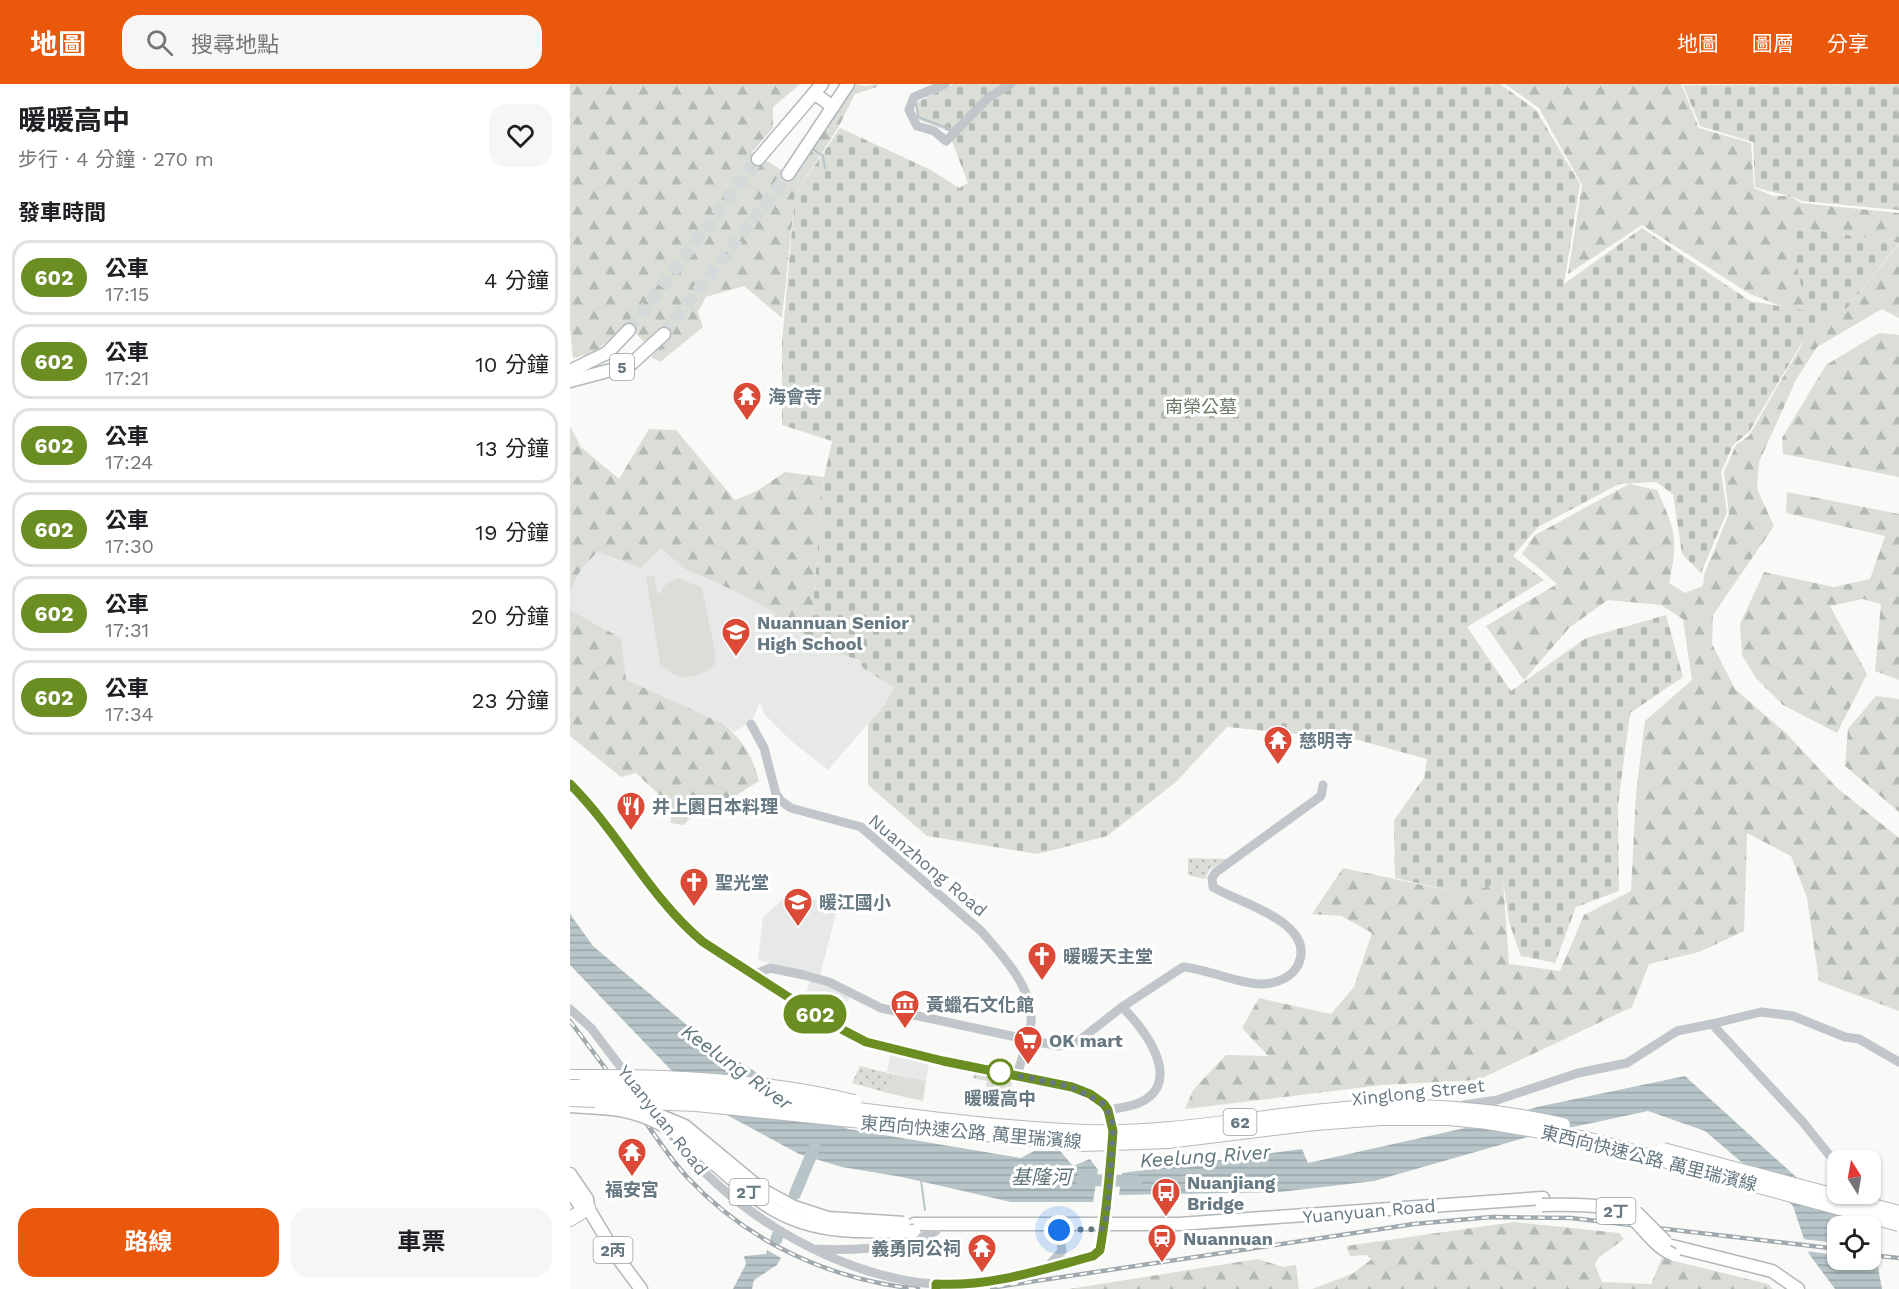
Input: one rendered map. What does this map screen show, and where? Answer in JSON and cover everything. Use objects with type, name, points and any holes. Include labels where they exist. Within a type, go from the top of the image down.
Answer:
[{"type":"highway","points":[[570,1077],[685,1080],[780,1088],[826,1095],[889,1112]]},
{"type":"highway","name":"東西向快速公路 萬里瑞濱線","points":[[570,1087],[675,1091],[1087,1132],[1220,1125],[1359,1108],[1409,1106],[1473,1109],[1588,1130],[1899,1213]]},
{"type":"highway","name":"東西向快速公路 萬里瑞濱線","points":[[571,1104],[604,1102],[696,1104],[1083,1144],[1168,1141],[1316,1123],[1382,1118],[1449,1118],[1488,1122],[1586,1139],[1899,1224]]},
{"type":"highway","points":[[570,1219],[588,1208]]},
{"type":"main road","points":[[788,174],[848,84]]},
{"type":"main road","points":[[820,87],[840,95]]},
{"type":"main road","points":[[820,87],[833,107]]},
{"type":"main road","points":[[758,159],[820,87]]},
{"type":"main road","name":"5","points":[[570,371],[607,353],[630,330]]},
{"type":"main road","name":"5","points":[[570,381],[630,365],[664,334]]},
{"type":"main road","name":"5","points":[[619,343],[622,355],[630,365]]},
{"type":"main road","points":[[607,353],[614,370]]},
{"type":"main road","name":"Yuanyuan Road","points":[[570,1092],[604,1102]]},
{"type":"main road","name":"2丁","points":[[604,1102],[649,1110],[685,1126],[761,1189],[794,1208],[828,1218],[914,1227]]},
{"type":"main road","name":"2丙","points":[[570,1174],[587,1199],[588,1208],[618,1258],[641,1289]]},
{"type":"main road","name":"2丙","points":[[570,1191],[579,1204],[588,1208]]},
{"type":"main road","name":"Yuanyuan Road","points":[[914,1227],[936,1231],[1058,1227],[1104,1223],[1179,1231],[1542,1201],[1620,1211],[1635,1222],[1652,1242],[1673,1251],[1773,1279],[1789,1289]]},
{"type":"main road","name":"Yuanyuan Road","points":[[914,1227],[1058,1227]]},
{"type":"main road","name":"Yuanyuan Road","points":[[1673,1251],[1772,1271],[1798,1289]]},
{"type":"street","points":[[945,84],[914,97],[909,110],[917,126],[934,131],[946,141],[984,101],[1011,84]]},
{"type":"street","name":"Nuanzhong Road","points":[[751,724],[764,748],[776,794],[781,801],[791,808],[861,827],[987,938],[1019,981],[1026,997],[1031,1023],[1017,1076]]},
{"type":"street","points":[[570,784],[612,832],[685,927],[703,942],[753,975],[866,1042],[1072,1087],[1098,1099],[1108,1110],[1112,1121],[1112,1139],[1104,1223],[1098,1253],[998,1281],[936,1287],[858,1270],[816,1249]]},
{"type":"street","points":[[753,975],[770,968],[829,982],[891,1010],[1058,1046],[1076,1043],[1122,1007],[1183,967],[1262,984],[1276,982],[1294,972],[1300,959],[1300,950],[1290,926],[1275,916],[1227,896],[1213,887],[1212,878],[1216,872],[1321,796],[1323,785]]},
{"type":"street","points":[[1108,1110],[1139,1103],[1148,1098],[1156,1086],[1161,1069],[1156,1053],[1131,1016],[1122,1007]]},
{"type":"street","name":"Yuanyuan Road","points":[[570,1009],[591,1028],[700,1171],[733,1199],[816,1249],[854,1251],[921,1239],[936,1231]]},
{"type":"street","name":"Xinglong Street","points":[[1112,1139],[1497,1100],[1578,1073],[1627,1063],[1677,1031],[1761,1012],[1793,1016],[1845,1037],[1859,1039],[1899,1062]]},
{"type":"street","points":[[1712,1024],[1802,1121],[1827,1153]]},
{"type":"street","points":[[1870,1204],[1887,1223],[1899,1229]]},
{"type":"street","points":[[1042,1270],[1054,1262],[1062,1251],[1058,1227]]},
{"type":"shaded area","name":"Nuannuan Senior High School","points":[[661,547],[685,569],[737,592],[794,623],[800,633],[811,636],[840,654],[859,660],[863,668],[894,688],[885,704],[828,770],[790,740],[764,714],[760,702],[752,721],[734,732],[722,723],[625,680],[621,638],[570,610],[570,592],[580,571],[597,552],[641,568]]},
{"type":"shaded area","name":"暖江國小","points":[[785,897],[839,902],[820,975],[758,960],[763,917]]},
{"type":"shaded area","points":[[810,981],[851,996],[835,1020],[803,1002]]},
{"type":"shaded area","points":[[891,1053],[929,1063],[926,1081],[887,1072]]},
{"type":"green space","points":[[570,84],[800,84],[773,107],[773,128],[752,152],[793,177],[853,84],[866,86],[878,84],[877,87],[855,94],[838,128],[795,195],[782,318],[744,286],[706,297],[698,312],[703,327],[660,362],[651,357],[675,329],[666,324],[647,345],[627,324],[594,353],[573,358],[570,327]]},
{"type":"green space","name":"南榮公墓","points":[[953,84],[1500,84],[1536,110],[1580,184],[1564,284],[1642,228],[1750,301],[1807,311],[1788,228],[1899,243],[1843,313],[1828,315],[1801,344],[1749,432],[1733,445],[1721,472],[1727,512],[1701,573],[1682,554],[1673,494],[1656,482],[1619,484],[1538,527],[1513,556],[1544,580],[1467,627],[1511,691],[1586,638],[1666,615],[1683,677],[1630,713],[1618,805],[1619,891],[1576,907],[1555,963],[1521,956],[1509,922],[1503,881],[1465,894],[1395,878],[1394,820],[1424,778],[1427,759],[1358,740],[1227,727],[1176,782],[1107,836],[1038,854],[927,836],[868,785],[868,724],[885,704],[894,688],[863,668],[859,660],[840,654],[811,628],[824,477],[832,441],[782,425],[782,342],[795,195],[840,128],[931,170],[959,188],[968,183],[948,131],[919,120],[916,103]]},
{"type":"green space","points":[[1505,84],[1681,84],[1699,128],[1751,143],[1754,188],[1773,196],[1790,196],[1801,203],[1899,213],[1899,243],[1801,228],[1843,313],[1899,244],[1899,318],[1882,309],[1817,347],[1796,380],[1759,462],[1757,489],[1774,526],[1713,615],[1712,644],[1735,689],[1787,734],[1836,787],[1899,838],[1899,1011],[1819,981],[1807,898],[1791,856],[1747,833],[1744,931],[1699,952],[1649,964],[1632,1007],[1478,1080],[1382,1085],[1185,1109],[1193,1090],[1226,1055],[1268,1056],[1242,1028],[1259,998],[1331,1014],[1354,987],[1372,933],[1341,916],[1312,914],[1343,868],[1465,894],[1503,881],[1509,964],[1560,971],[1584,915],[1631,891],[1636,793],[1645,721],[1692,680],[1683,619],[1661,605],[1608,600],[1570,627],[1524,680],[1486,626],[1557,584],[1522,554],[1535,535],[1629,484],[1657,490],[1668,516],[1674,536],[1674,556],[1669,583],[1685,593],[1703,586],[1704,575],[1729,514],[1724,472],[1736,445],[1749,436],[1816,320],[1750,294],[1642,225],[1568,274],[1582,185],[1539,108]]},
{"type":"green space","points":[[1899,84],[1899,210],[1802,201],[1755,187],[1753,142],[1700,126],[1683,85]]},
{"type":"green space","points":[[1879,333],[1899,335],[1899,477],[1783,454],[1782,438],[1826,365]]},
{"type":"green space","points":[[570,426],[581,447],[619,479],[649,429],[676,430],[735,500],[757,491],[785,472],[824,477],[811,628],[840,654],[811,636],[800,633],[794,623],[775,625],[775,613],[737,592],[685,569],[661,548],[641,568],[597,552],[580,571],[570,592]]},
{"type":"green space","points":[[1787,492],[1899,514],[1899,680],[1875,671],[1881,604],[1863,599],[1830,606],[1867,674],[1837,733],[1783,705],[1756,678],[1742,655],[1740,624],[1764,572],[1834,587],[1870,579],[1885,536],[1786,513]]},
{"type":"green space","points":[[654,575],[658,595],[667,583],[678,578],[702,588],[716,657],[714,665],[700,674],[679,676],[660,663],[646,577]]},
{"type":"green space","points":[[570,610],[621,638],[626,680],[722,723],[729,729],[750,756],[759,781],[716,808],[705,801],[684,825],[671,823],[670,805],[636,773],[621,777],[570,736]]},
{"type":"green space","points":[[1876,696],[1899,699],[1899,812],[1845,766],[1848,729]]},
{"type":"green space","points":[[1188,858],[1227,859],[1210,869],[1205,879],[1188,875]]},
{"type":"green space","points":[[860,1066],[892,1074],[887,1093],[852,1083]]},
{"type":"green space","points":[[975,1070],[1013,1077],[1009,1099],[993,1096],[986,1086],[987,1081],[973,1078]]},
{"type":"green space","points":[[892,1074],[926,1081],[923,1101],[887,1093]]},
{"type":"green space","points":[[1514,1222],[1619,1233],[1624,1239],[1598,1258],[1595,1265],[1602,1282],[1651,1284],[1662,1258],[1768,1284],[1773,1289],[1312,1289],[1352,1274],[1372,1259],[1366,1255],[1350,1256],[1346,1246]]},
{"type":"green space","points":[[1258,1259],[1283,1267],[1296,1265],[1299,1289],[1069,1289]]},
{"type":"water","name":"基隆河","points":[[570,914],[593,946],[707,1042],[848,1129],[1021,1158],[1034,1151],[1060,1151],[1073,1166],[1090,1159],[1098,1170],[1093,1202],[1011,1202],[902,1177],[842,1167],[799,1154],[727,1115],[670,1069],[570,965]]},
{"type":"water","points":[[1685,1076],[1839,1216],[1827,1216],[1827,1270],[1879,1270],[1882,1289],[1835,1289],[1809,1254],[1793,1206],[1705,1131],[1648,1111],[1531,1136],[1374,1181],[1280,1192],[1119,1195],[1122,1173],[1302,1149],[1308,1163],[1465,1128],[1537,1107]]},
{"type":"water","points":[[767,1250],[781,1258],[777,1265],[754,1280],[752,1289],[733,1289],[746,1264],[744,1256],[766,1254]]},
{"type":"pier","points":[[1802,1239],[1827,1242],[1827,1254],[1805,1251]]},
{"type":"waterway","points":[[916,102],[918,117],[950,129]]},
{"type":"waterway","points":[[811,148],[823,156],[825,168]]},
{"type":"waterway","points":[[795,1194],[815,1146]]},
{"type":"waterway","points":[[921,1180],[925,1210]]},
{"type":"waterway","name":"Keelung River","points":[[1082,1180],[1137,1181]]},
{"type":"waterway","points":[[776,1240],[778,1235]]},
{"type":"tunnel","points":[[629,330],[758,159]]},
{"type":"tunnel","points":[[664,334],[788,174]]},
{"type":"railway","points":[[570,1021],[676,1165],[737,1222],[793,1254],[823,1267],[854,1277],[918,1289]]},
{"type":"railway","points":[[983,1289],[1414,1224],[1492,1217],[1571,1218],[1827,1248]]},
{"type":"railway","points":[[1881,1256],[1899,1258]]},
{"type":"bus line","name":"602","points":[[570,784],[612,832],[685,927],[737,965],[824,1020],[866,1042],[943,1061],[1072,1087],[1090,1094],[1104,1104],[1112,1121],[1113,1131],[1107,1216],[1098,1253],[1021,1277],[957,1285],[936,1284],[936,1289]]},
{"type":"place","name":"海會寺","points":[[747,422]]},
{"type":"place","name":"Nuannuan Senior High School","points":[[736,658]]},
{"type":"place","name":"慈明寺","points":[[1278,766]]},
{"type":"place","name":"井上園日本料理","points":[[631,832]]},
{"type":"place","name":"聖光堂","points":[[694,908]]},
{"type":"place","name":"暖江國小","points":[[798,928]]},
{"type":"place","name":"暖暖天主堂","points":[[1042,982]]},
{"type":"place","name":"黃蠟石文化館","points":[[905,1030]]},
{"type":"place","name":"OK mart","points":[[1028,1066]]},
{"type":"place","name":"暖暖高中","points":[[1000,1072]]},
{"type":"place","name":"福安宮","points":[[632,1178]]},
{"type":"place","name":"Nuanjiang Bridge","points":[[1166,1218]]},
{"type":"place","name":"Nuannuan","points":[[1162,1264]]},
{"type":"place","name":"義勇同公祠","points":[[982,1274]]},
{"type":"route","points":[[1000,1072],[1072,1087],[1098,1099],[1108,1110],[1113,1131],[1107,1216],[1102,1229],[1059,1230]]}]
